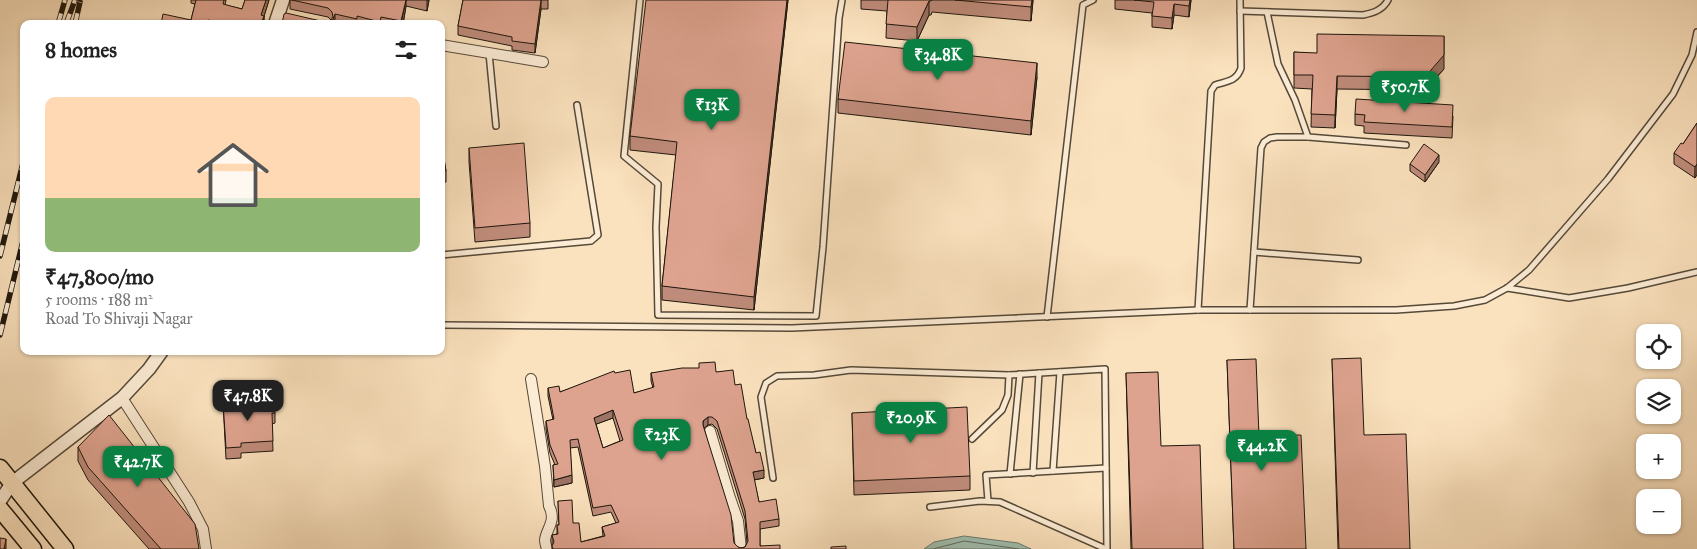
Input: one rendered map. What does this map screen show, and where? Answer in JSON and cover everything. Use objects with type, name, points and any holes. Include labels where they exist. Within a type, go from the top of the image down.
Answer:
[{"type":"main road","points":[[0,468],[65,549]]},
{"type":"main road","points":[[0,509],[33,549]]},
{"type":"street","points":[[280,17],[283,0]]},
{"type":"street","points":[[445,46],[543,62]]},
{"type":"street","points":[[0,501],[12,483],[122,398],[159,355]]},
{"type":"street","points":[[531,379],[545,466],[549,506],[552,512],[550,528],[545,539],[547,549]]},
{"type":"street","points":[[122,398],[189,502],[203,529],[206,549]]},
{"type":"street","points":[[710,430],[738,521],[741,549]]},
{"type":"lane","points":[[640,0],[624,156],[658,184],[656,227],[658,315],[816,316],[823,247],[839,18],[842,0]]},
{"type":"lane","points":[[1046,317],[1083,6],[1092,0]]},
{"type":"lane","points":[[1198,310],[1211,91],[1215,85],[1233,80],[1240,72],[1240,0]]},
{"type":"lane","points":[[1240,11],[1362,15],[1373,12],[1385,5],[1388,0]]},
{"type":"lane","points":[[1267,12],[1278,64],[1295,100],[1308,137]]},
{"type":"lane","points":[[445,325],[792,328],[1198,310],[1396,310],[1454,306],[1485,300],[1507,288],[1528,270],[1608,179],[1673,94],[1692,55],[1697,32]]},
{"type":"lane","points":[[489,53],[496,126]]},
{"type":"lane","points":[[445,255],[591,241],[598,235],[577,105]]},
{"type":"lane","points":[[1250,310],[1264,142],[1270,138],[1277,137],[1308,137],[1406,144]]},
{"type":"lane","points":[[1254,252],[1358,260]]},
{"type":"lane","points":[[1507,288],[1568,298],[1628,288],[1697,272]]},
{"type":"lane","points":[[773,478],[761,396],[766,383],[778,376],[814,375],[850,370],[1009,375],[1105,369],[1106,549],[1000,502],[980,501],[930,507]]},
{"type":"lane","points":[[1053,471],[1060,372]]},
{"type":"lane","points":[[1033,473],[1039,373]]},
{"type":"lane","points":[[1010,474],[1020,374]]},
{"type":"lane","points":[[972,439],[1002,410],[1008,395],[1009,375]]},
{"type":"lane","points":[[988,501],[986,475],[1106,468]]},
{"type":"water","points":[[964,536],[1018,543],[1031,549],[924,549],[934,542]]},
{"type":"building","points":[[196,0],[224,0],[223,4],[242,9],[245,0],[266,0],[261,15],[264,16],[262,20],[191,20]]},
{"type":"building","points":[[292,0],[406,0],[401,20],[381,17],[380,20],[372,20],[357,16],[357,19],[335,14],[333,20],[331,20],[333,17],[332,12],[328,8]]},
{"type":"building","points":[[463,0],[541,0],[535,44],[512,41],[512,37],[458,26]]},
{"type":"building","points":[[646,0],[787,0],[754,297],[662,286],[677,142],[630,136]]},
{"type":"building","points":[[888,0],[932,0],[929,1],[917,27],[886,24]]},
{"type":"building","points":[[955,0],[1032,0],[1031,7]]},
{"type":"building","points":[[1134,0],[1190,0],[1189,6],[1174,4],[1172,18],[1152,16],[1154,2]]},
{"type":"building","points":[[286,13],[316,20],[283,20]]},
{"type":"building","points":[[163,14],[191,20],[162,20]]},
{"type":"building","points":[[1317,34],[1444,36],[1444,55],[1425,77],[1337,76],[1335,115],[1311,114],[1313,75],[1294,75],[1294,52],[1317,53]]},
{"type":"building","points":[[845,42],[1037,63],[1031,121],[838,99]]},
{"type":"building","points":[[1356,99],[1453,105],[1452,127],[1364,122],[1365,115],[1355,114]]},
{"type":"building","points":[[1697,123],[1697,164],[1695,167],[1674,153],[1681,143],[1683,144]]},
{"type":"building","points":[[524,143],[530,223],[475,228],[469,148]]},
{"type":"building","points":[[1424,144],[1439,155],[1425,175],[1410,164]]},
{"type":"building","points":[[1361,358],[1364,435],[1406,434],[1410,549],[1339,549],[1332,359]]},
{"type":"building","points":[[1256,359],[1259,436],[1301,435],[1306,549],[1234,549],[1227,360]]},
{"type":"building","points":[[715,362],[716,372],[733,370],[735,385],[741,384],[747,419],[756,453],[760,452],[764,470],[753,472],[759,502],[776,499],[779,519],[760,522],[760,546],[780,545],[780,549],[553,549],[552,535],[558,534],[557,525],[559,525],[558,501],[572,500],[573,523],[579,523],[581,542],[605,536],[602,527],[619,522],[611,505],[593,508],[578,439],[570,440],[572,475],[554,480],[553,465],[558,464],[550,445],[546,421],[554,419],[548,388],[559,386],[560,392],[614,371],[615,373],[630,370],[634,393],[654,387],[651,373],[682,368],[699,368],[699,363]],"holes":[[[613,410],[623,440],[603,448],[594,418]],[[708,417],[712,417],[717,421],[745,511],[748,541],[745,547],[738,547],[734,543],[731,515],[703,425],[703,421]]]},
{"type":"building","points":[[1158,372],[1161,446],[1200,445],[1203,549],[1132,549],[1126,373]]},
{"type":"building","points":[[274,399],[275,413],[272,413],[273,441],[241,443],[241,447],[226,448],[223,402]]},
{"type":"building","points":[[967,407],[970,476],[854,481],[852,413]]},
{"type":"building","points":[[109,415],[195,524],[199,549],[161,549],[88,467],[78,447]]},
{"type":"building","points":[[0,538],[6,539],[4,549],[0,549]]},
{"type":"building","points":[[846,546],[846,549],[831,549],[831,547]]},
{"type":"railway","points":[[59,20],[65,0]]},
{"type":"railway","points":[[68,20],[75,0]]},
{"type":"railway","points":[[76,20],[80,2]]},
{"type":"railway","points":[[0,256],[20,175]]},
{"type":"railway","points":[[0,335],[20,253]]}]
